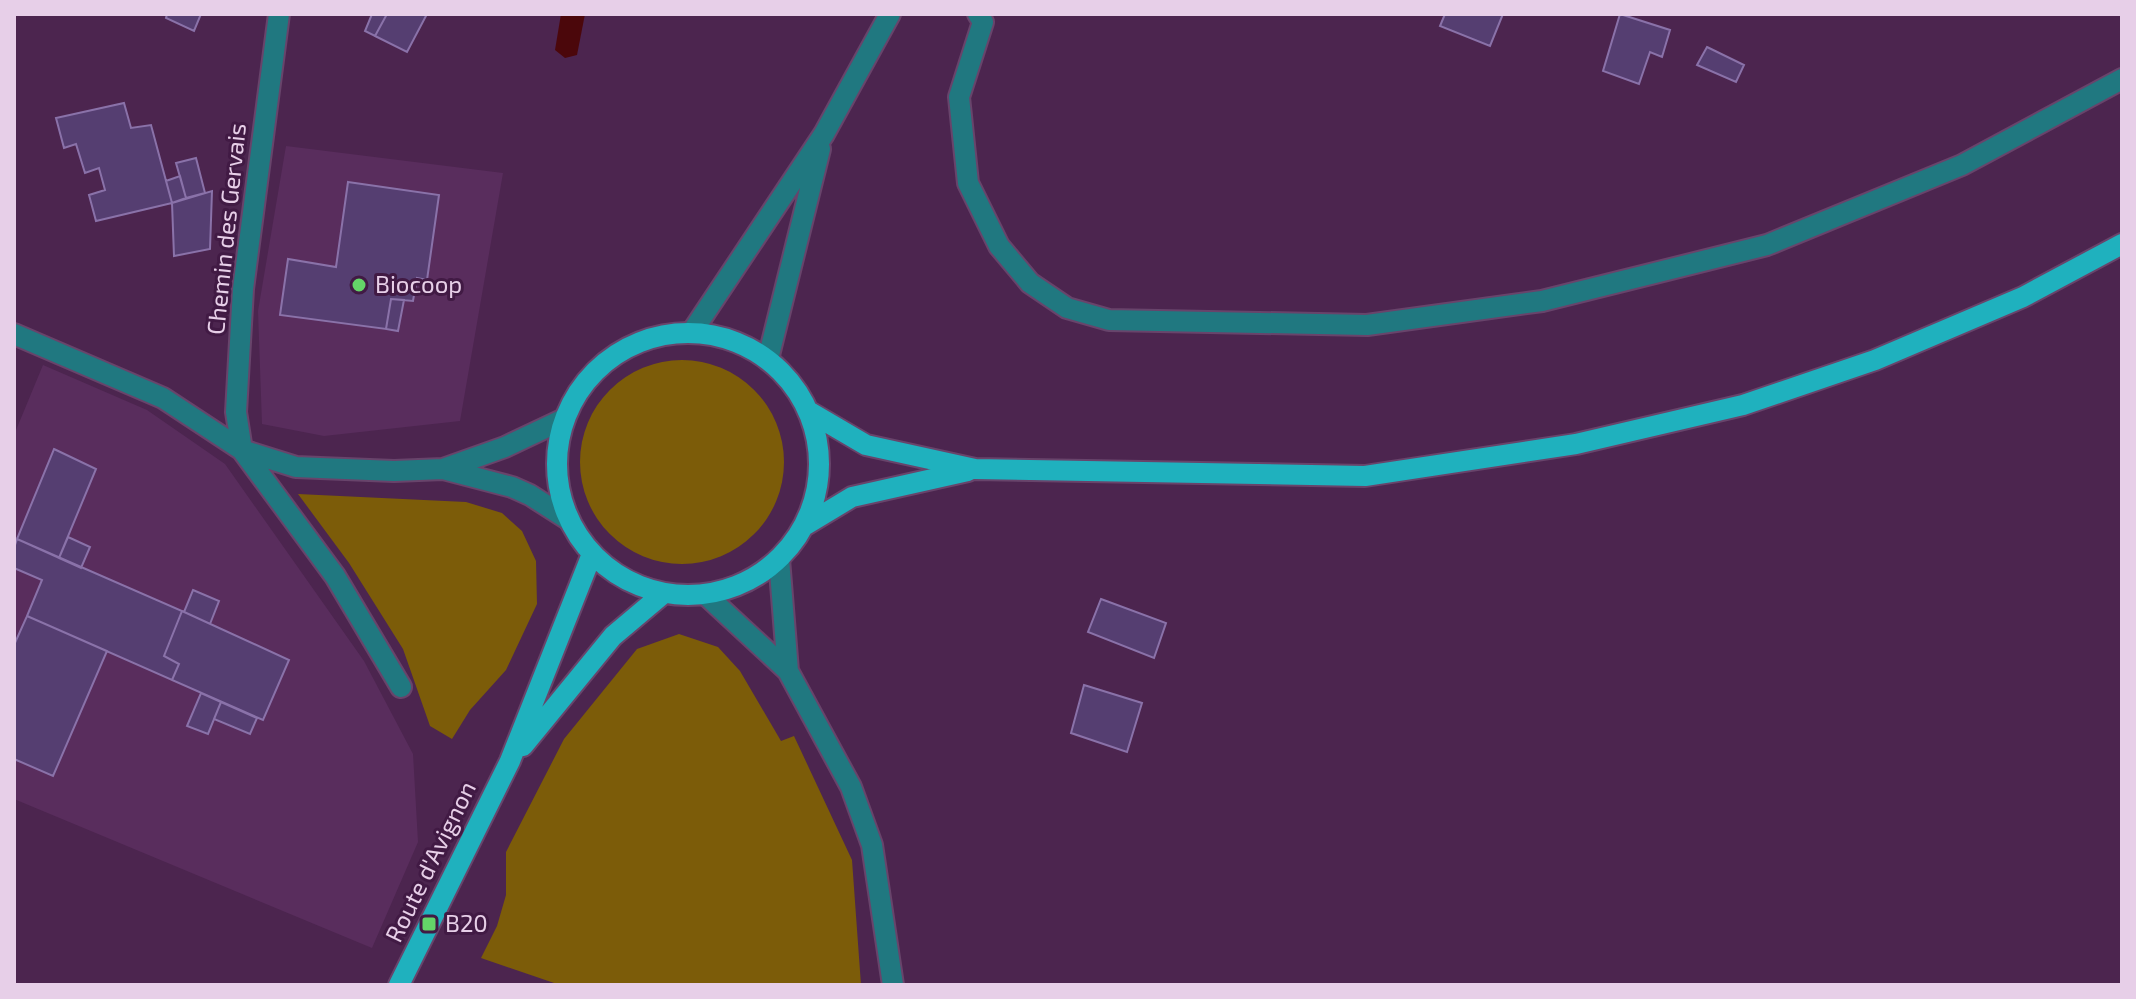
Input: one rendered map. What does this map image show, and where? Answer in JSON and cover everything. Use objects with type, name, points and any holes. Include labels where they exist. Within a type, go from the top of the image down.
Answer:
[{"type":"main road","points":[[808,411],[866,445],[975,469],[1365,476],[1576,444],[1743,405],[1875,360],[2023,297],[2122,244]]},
{"type":"main road","points":[[692,332],[732,339],[768,359],[792,382],[808,411],[817,439],[819,469],[815,499],[804,526],[779,559],[749,582],[706,595],[664,593],[625,580],[592,554],[569,520],[558,485],[557,449],[564,419],[584,383],[614,354],[651,337],[692,332]]},
{"type":"main road","points":[[804,526],[852,497],[975,469]]},
{"type":"main road","name":"Route d'Avignon","points":[[399,985],[510,761],[592,554]]},
{"type":"main road","name":"Route d'Avignon","points":[[510,761],[613,636],[664,593]]},
{"type":"street","name":"Chemin des Gervais","points":[[242,450],[236,412],[243,289],[279,14]]},
{"type":"street","points":[[692,332],[824,134],[890,14]]},
{"type":"street","points":[[984,17],[959,97],[968,183],[999,246],[1030,283],[1067,308],[1109,320],[1367,325],[1542,301],[1767,245],[1962,165],[2122,79]]},
{"type":"street","points":[[768,359],[824,134]]},
{"type":"street","points":[[14,334],[163,398],[242,450],[296,467],[394,471],[443,469],[512,487],[569,520]]},
{"type":"street","points":[[443,469],[505,447],[564,419]]},
{"type":"street","points":[[242,450],[335,576],[401,687]]},
{"type":"street","points":[[779,559],[788,671]]},
{"type":"street","points":[[706,595],[788,671],[851,787],[872,845],[893,985]]},
{"type":"shaded area","points":[[561,14],[585,14],[577,55],[565,58],[555,50]]},
{"type":"shaded area","points":[[286,146],[503,173],[460,421],[324,436],[262,424],[258,311]]},
{"type":"shaded area","points":[[682,360],[721,368],[739,377],[754,390],[767,405],[776,423],[784,462],[776,501],[767,519],[754,534],[739,547],[721,556],[682,564],[643,556],[625,547],[610,534],[597,519],[588,501],[580,462],[588,423],[597,405],[610,390],[625,377],[643,368]]},
{"type":"shaded area","points":[[43,365],[147,410],[225,464],[364,661],[413,754],[418,842],[372,948],[14,799],[14,435]]},
{"type":"shaded area","points":[[298,494],[466,502],[502,513],[522,531],[536,561],[537,604],[506,670],[470,710],[452,739],[430,726],[403,649],[349,563]]},
{"type":"shaded area","points":[[679,634],[718,647],[740,671],[781,741],[794,736],[852,860],[861,985],[560,985],[481,958],[497,926],[506,895],[506,852],[564,739],[637,649]]},
{"type":"building","points":[[167,14],[201,14],[194,31],[166,18]]},
{"type":"building","points":[[372,14],[387,14],[375,36],[365,31]]},
{"type":"building","points":[[387,14],[427,14],[407,52],[375,36]]},
{"type":"building","points":[[1445,14],[1503,14],[1490,46],[1440,26]]},
{"type":"building","points":[[1620,14],[1670,30],[1662,57],[1650,52],[1639,84],[1603,71]]},
{"type":"building","points":[[1707,47],[1744,65],[1736,82],[1697,65]]},
{"type":"building","points":[[124,103],[131,128],[151,125],[172,203],[96,221],[89,195],[105,190],[99,168],[85,173],[76,144],[64,148],[56,118]]},
{"type":"building","points":[[196,158],[205,193],[186,198],[176,163]]},
{"type":"building","points":[[180,176],[186,198],[172,203],[166,181]]},
{"type":"building","points":[[348,182],[439,195],[427,280],[417,278],[413,301],[391,299],[386,329],[280,315],[288,259],[336,267]]},
{"type":"building","points":[[212,191],[210,249],[174,256],[172,203]]},
{"type":"building","points":[[391,299],[404,300],[398,331],[386,329]]},
{"type":"building","points":[[54,449],[96,469],[59,558],[17,539]]},
{"type":"building","points":[[68,537],[90,547],[81,568],[59,558]]},
{"type":"building","points":[[17,539],[182,611],[164,656],[179,664],[172,680],[27,616],[42,580],[14,568]]},
{"type":"building","points":[[193,590],[219,601],[210,624],[184,612]]},
{"type":"building","points":[[1101,599],[1166,623],[1154,658],[1088,632]]},
{"type":"building","points":[[182,611],[289,660],[263,720],[172,680],[179,664],[164,656]]},
{"type":"building","points":[[27,616],[107,651],[53,776],[14,759],[14,645]]},
{"type":"building","points":[[1084,685],[1142,703],[1127,752],[1071,733]]},
{"type":"building","points":[[201,693],[221,702],[208,734],[187,726]]},
{"type":"building","points":[[221,702],[257,718],[250,734],[214,719]]},
{"type":"place","name":"Biocoop","points":[[359,285]]},
{"type":"place","name":"B20","points":[[429,924]]}]
